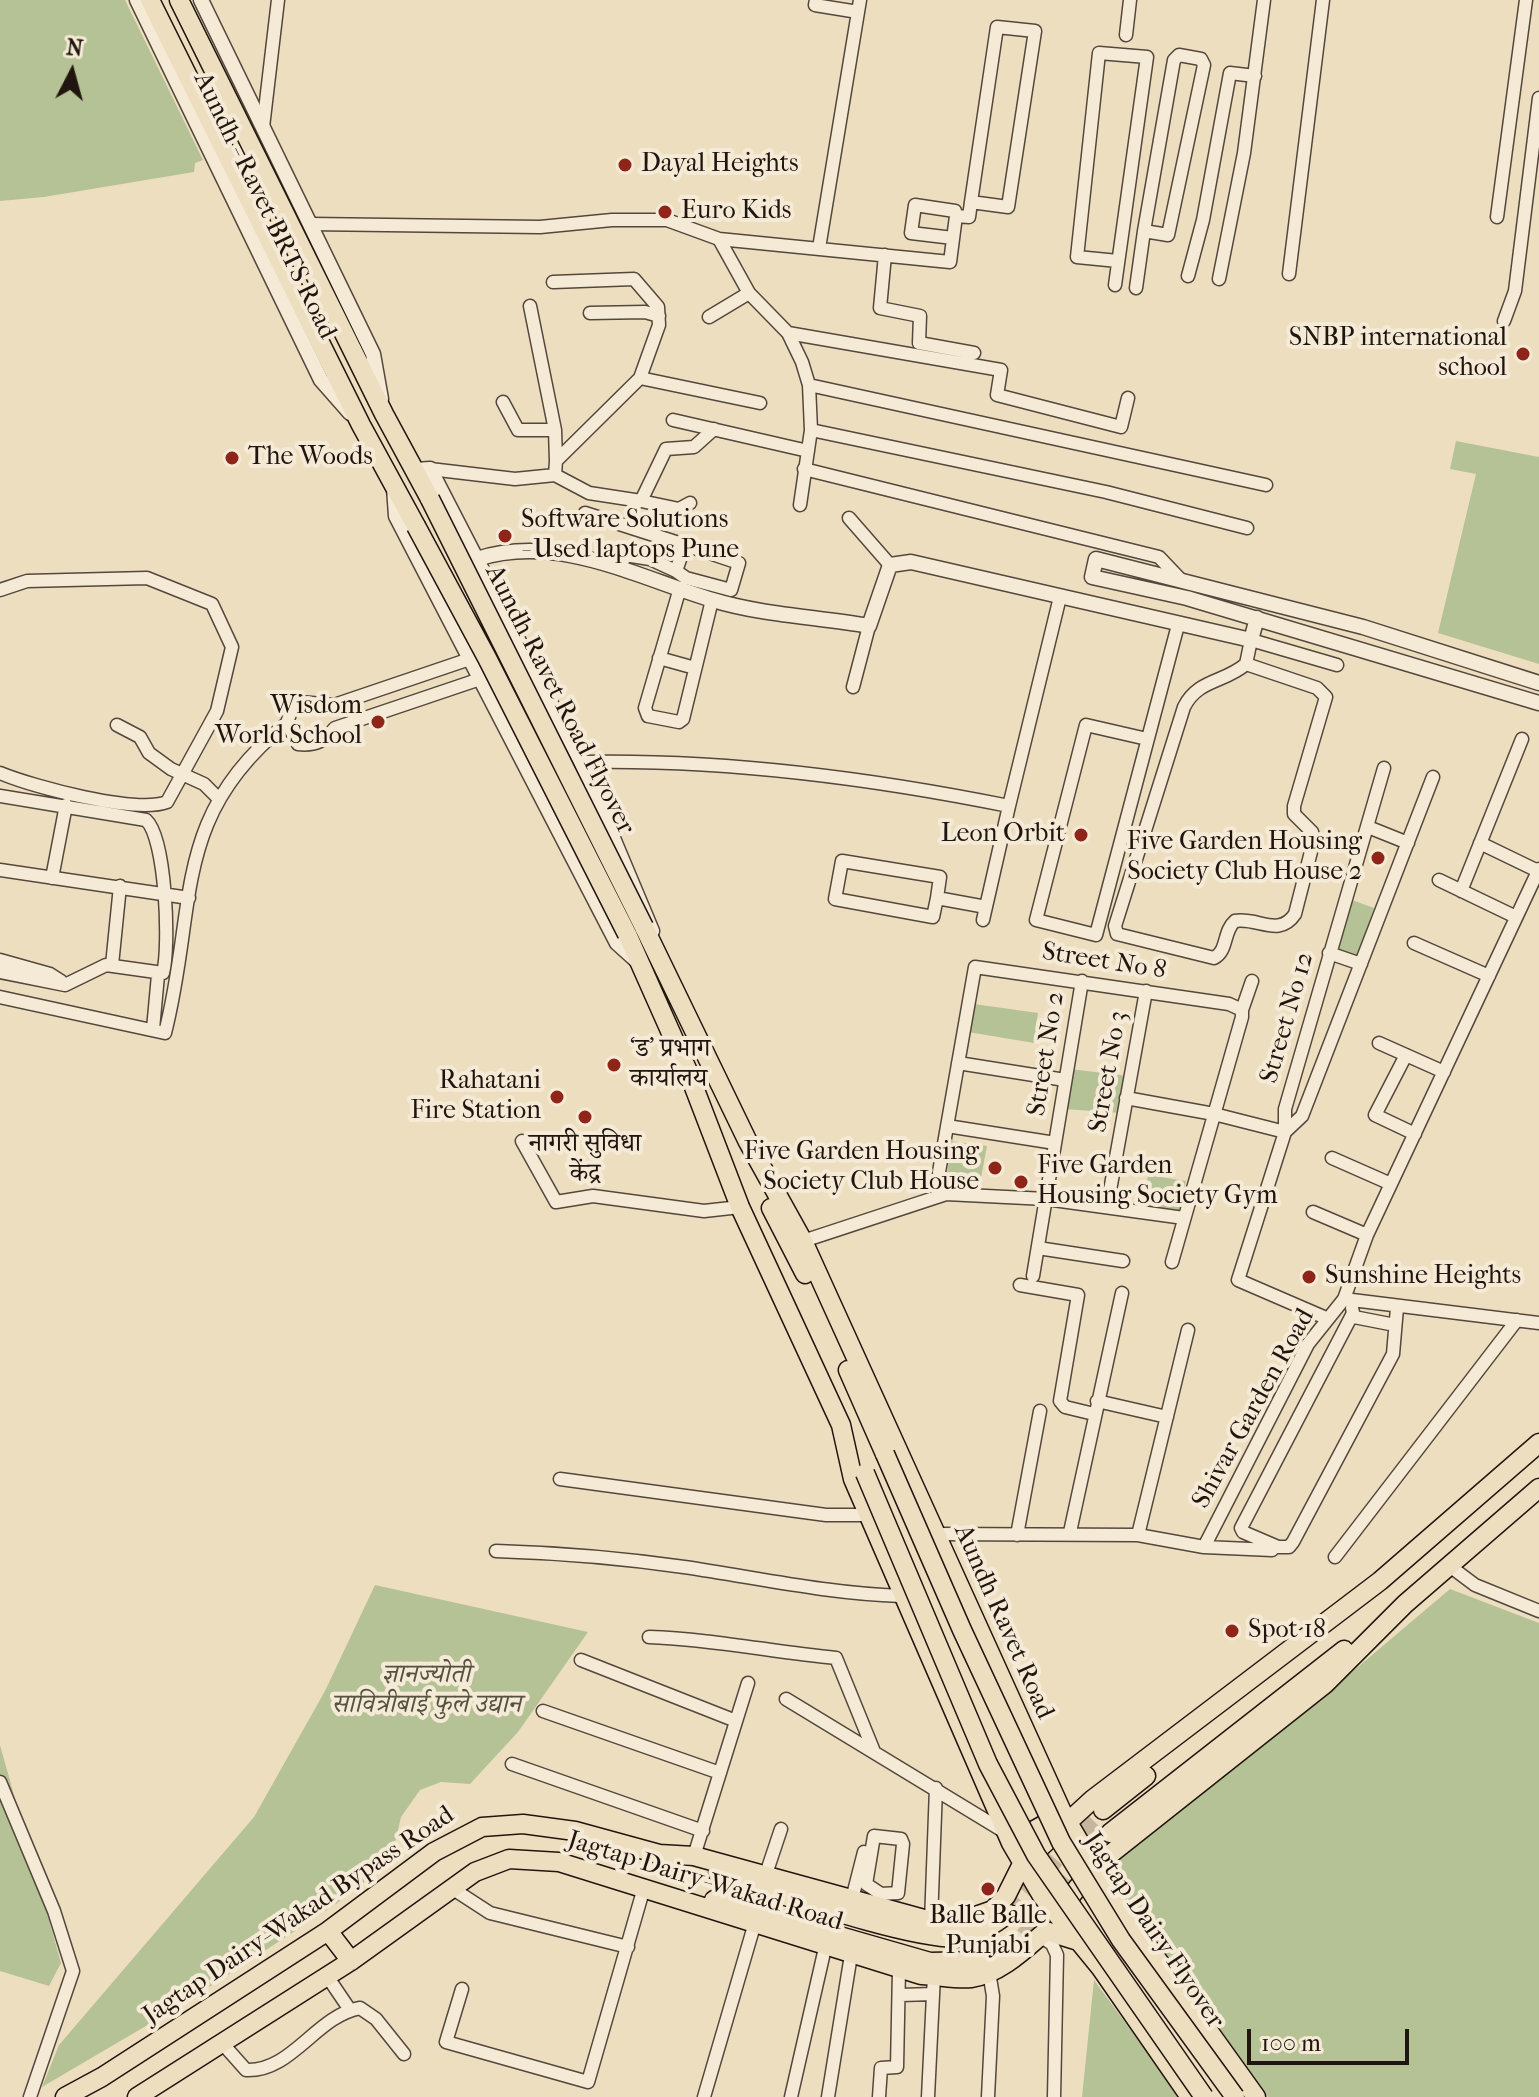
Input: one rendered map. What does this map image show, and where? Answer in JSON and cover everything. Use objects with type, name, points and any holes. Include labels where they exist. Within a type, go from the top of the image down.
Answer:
[{"type":"main road","points":[[150,0],[393,485]]},
{"type":"main road","points":[[179,0],[384,414],[422,470]]},
{"type":"main road","name":"Aundh Ravet Road Flyover","points":[[422,470],[430,499],[636,930],[640,964]]},
{"type":"main road","name":"Aundh Ravet Road Flyover","points":[[393,485],[636,930],[657,953]]},
{"type":"main road","name":"Aundh Ravet Road","points":[[657,953],[748,1142],[803,1241],[884,1441]]},
{"type":"main road","points":[[640,964],[687,1069],[740,1207],[848,1446],[853,1479],[901,1596],[1009,1838],[1022,1864],[1056,1914],[1080,1942],[1190,2097]]},
{"type":"main road","name":"Aundh Ravet Road","points":[[748,1142],[751,1170],[799,1260],[884,1441],[935,1534],[1065,1818],[1094,1867],[1256,2097]]},
{"type":"main road","name":"Jagtap Dairy Flyover","points":[[884,1441],[962,1630],[1061,1842],[1121,1940],[1235,2097]]},
{"type":"main road","points":[[1098,1805],[1354,1598],[1380,1581],[1539,1443]]},
{"type":"main road","name":"Jagtap Dairy Flyover","points":[[848,1446],[865,1473],[988,1764],[1036,1855],[1204,2097]]},
{"type":"main road","points":[[1110,1833],[1405,1604],[1539,1488]]},
{"type":"main road","points":[[1009,1838],[1098,1805],[1330,1628],[1354,1598]]},
{"type":"main road","points":[[989,1972],[1018,1955],[1094,1867],[1325,1684],[1405,1604]]},
{"type":"main road","points":[[659,1854],[694,1856],[852,1899],[880,1900],[931,1921],[953,1924],[993,1910],[1006,1896],[1022,1864],[1065,1818]]},
{"type":"main road","name":"Jagtap Dairy-Wakad Bypass Road","points":[[65,2097],[328,1931],[434,1852],[482,1827],[523,1824],[575,1831],[659,1854]]},
{"type":"main road","name":"Jagtap Dairy-Wakad Road","points":[[659,1854],[908,1931],[943,1937],[972,1935],[1009,1914]]},
{"type":"main road","name":"Jagtap Dairy-Wakad Road","points":[[137,2097],[351,1961],[450,1887],[475,1872],[509,1859],[537,1858],[586,1870],[643,1891],[899,1969],[933,1984],[989,1972]]},
{"type":"main road","points":[[586,1870],[659,1883],[930,1962],[979,1961],[1037,1935],[1080,1942]]},
{"type":"main road","points":[[328,1931],[351,1961]]},
{"type":"street","name":"Aundh - Ravet BRTS Road","points":[[137,0],[321,380],[361,425]]},
{"type":"street","name":"Aundh - Ravet BRTS Road","points":[[201,0],[373,354],[384,414]]},
{"type":"street","points":[[263,127],[278,0]]},
{"type":"street","points":[[816,0],[815,5],[859,6],[819,248]]},
{"type":"street","points":[[1126,35],[1130,0]]},
{"type":"street","points":[[1219,279],[1255,76],[1264,0]]},
{"type":"street","points":[[1289,274],[1323,0]]},
{"type":"street","points":[[1497,217],[1526,0]]},
{"type":"street","points":[[956,216],[969,217],[971,202],[997,27],[1035,31],[1008,207],[971,202]]},
{"type":"street","points":[[1115,285],[1147,57],[1099,53],[1077,257],[1118,261]]},
{"type":"street","points":[[1136,288],[1144,231],[1174,60],[1179,55],[1201,59],[1204,65],[1168,235],[1144,231]]},
{"type":"street","points":[[1188,276],[1203,220],[1230,73],[1255,76]]},
{"type":"street","points":[[1504,321],[1515,291],[1539,98]]},
{"type":"street","points":[[1505,160],[1530,165]]},
{"type":"street","points":[[310,224],[540,227],[612,220],[667,220],[719,239],[950,262],[956,216],[955,211],[915,205],[911,233],[953,238]]},
{"type":"street","points":[[719,239],[749,293],[788,333],[809,385],[811,430],[800,505]]},
{"type":"street","points":[[885,255],[880,308],[920,316],[919,343],[974,353]]},
{"type":"street","points":[[553,282],[634,279],[658,307],[659,316],[640,378],[556,461]]},
{"type":"street","points":[[709,317],[749,293]]},
{"type":"street","points":[[530,306],[555,430],[555,475]]},
{"type":"street","points":[[590,313],[645,312],[659,316]]},
{"type":"street","points":[[788,333],[1001,370],[997,395],[1121,427],[1128,398]]},
{"type":"street","points":[[640,378],[760,403]]},
{"type":"street","points":[[809,385],[1266,485]]},
{"type":"street","points":[[503,402],[518,430],[555,430]]},
{"type":"street","points":[[673,420],[808,451]]},
{"type":"street","points":[[641,501],[666,449],[694,447],[714,429]]},
{"type":"street","points":[[811,430],[1091,489],[1247,528]]},
{"type":"street","points":[[804,469],[1159,557],[1185,580],[1187,598]]},
{"type":"street","points":[[422,470],[515,479],[555,475],[589,493],[679,509],[690,503]]},
{"type":"street","points":[[422,470],[477,559],[581,762],[650,919],[657,953]]},
{"type":"street","points":[[393,485],[396,516],[617,943],[640,964]]},
{"type":"street","points":[[585,513],[739,563],[731,590],[686,578],[650,559],[625,555],[620,569]]},
{"type":"street","points":[[849,518],[890,565]]},
{"type":"street","points":[[676,571],[685,545]]},
{"type":"street","points":[[477,559],[507,551],[536,549],[620,569],[712,600],[869,626]]},
{"type":"street","points":[[1539,683],[1363,627],[1096,559],[1092,577],[1187,598],[1539,703]]},
{"type":"street","points":[[890,565],[911,562],[1251,640],[1337,665]]},
{"type":"street","points":[[853,687],[890,565]]},
{"type":"street","points":[[0,590],[27,581],[147,578],[212,604],[232,647],[217,711],[172,797],[155,806],[46,789],[0,773]]},
{"type":"street","points":[[680,588],[645,708],[648,716],[681,721],[712,600]]},
{"type":"street","points":[[937,898],[985,914],[1060,597]]},
{"type":"street","points":[[1246,664],[1317,688],[1326,697],[1294,806],[1294,814],[1312,832],[1314,840],[1295,914],[1288,924],[1280,927],[1235,921],[1230,925],[1221,954],[1214,958],[1124,938],[1117,934],[1115,926],[1184,707],[1201,686],[1229,679],[1246,664],[1257,618]]},
{"type":"street","points":[[1147,739],[1086,725],[1036,920],[1096,935],[1178,625]]},
{"type":"street","points":[[159,1031],[179,979],[190,871],[218,798],[252,751],[287,723],[292,708],[300,702],[334,705],[519,643]]},
{"type":"street","points":[[659,658],[695,668]]},
{"type":"street","points":[[287,723],[298,744],[312,746],[325,739],[335,728],[529,661]]},
{"type":"street","points":[[117,725],[140,737],[149,753],[182,775],[204,784],[218,798]]},
{"type":"street","points":[[1461,891],[1522,739]]},
{"type":"street","points":[[581,762],[642,761],[833,778],[1009,806]]},
{"type":"street","name":"Street No 12","points":[[1326,1318],[1238,1280],[1285,1132],[1285,1109],[1384,768]]},
{"type":"street","points":[[1126,1098],[1214,1114],[1285,1132],[1302,1116],[1433,777]]},
{"type":"street","points":[[0,796],[146,820],[155,830],[166,892],[164,969],[158,975],[159,1031]]},
{"type":"street","points":[[52,878],[66,805]]},
{"type":"street","points":[[1368,827],[1408,843]]},
{"type":"street","points":[[1397,1308],[1393,1354],[1293,1542],[1289,1547],[1278,1547],[1241,1528],[1352,1315],[1350,1300],[1367,1235],[1539,870],[1480,843]]},
{"type":"street","points":[[842,861],[940,877],[937,898],[933,917],[835,899],[842,861]]},
{"type":"street","points":[[0,870],[166,892],[177,898],[190,892]]},
{"type":"street","points":[[1439,880],[1516,917]]},
{"type":"street","points":[[112,965],[120,886]]},
{"type":"street","points":[[1414,943],[1489,976]]},
{"type":"street","points":[[1329,953],[1361,964]]},
{"type":"street","points":[[0,960],[50,974],[65,985]]},
{"type":"street","points":[[0,972],[65,985],[100,967],[112,965],[158,975]]},
{"type":"street","name":"Street No 8","points":[[958,1063],[973,969],[979,966],[1229,1004],[1242,1010]]},
{"type":"street","name":"Street No 2","points":[[1033,1276],[1082,981]]},
{"type":"street","points":[[1172,1262],[1252,981]]},
{"type":"street","name":"Street No 3","points":[[1107,1207],[1146,991]]},
{"type":"street","points":[[0,997],[159,1031]]},
{"type":"street","points":[[1379,1043],[1444,1072]]},
{"type":"street","points":[[1406,1055],[1375,1115],[1415,1134]]},
{"type":"street","points":[[946,1194],[939,1172],[958,1063],[1065,1080]]},
{"type":"street","points":[[947,1126],[1055,1143]]},
{"type":"street","points":[[522,1141],[556,1202],[593,1196],[704,1211],[740,1207]]},
{"type":"street","points":[[1332,1158],[1391,1184]]},
{"type":"street","points":[[803,1241],[946,1194],[1046,1199],[1184,1218]]},
{"type":"street","points":[[1313,1212],[1367,1235]]},
{"type":"street","points":[[1038,1248],[1123,1261]]},
{"type":"street","points":[[1020,1285],[1078,1295],[1060,1401],[1065,1407],[1095,1407],[1167,1417]]},
{"type":"street","points":[[1070,1532],[1122,1293]]},
{"type":"street","name":"Shivar Garden Road","points":[[1204,1547],[1308,1344],[1326,1318],[1350,1300],[1539,1323]]},
{"type":"street","points":[[1352,1315],[1395,1325]]},
{"type":"street","points":[[1335,1557],[1517,1320]]},
{"type":"street","points":[[1138,1535],[1188,1330]]},
{"type":"street","points":[[1017,1535],[1040,1411]]},
{"type":"street","points":[[560,1479],[826,1515],[869,1515]]},
{"type":"street","points":[[935,1534],[1070,1532],[1138,1535],[1204,1547],[1272,1550]]},
{"type":"street","points":[[496,1551],[581,1555],[685,1567],[836,1593],[901,1596]]},
{"type":"street","points":[[1451,1567],[1475,1585],[1539,1611]]},
{"type":"street","points":[[649,1637],[706,1639],[748,1649],[836,1658],[873,1749]]},
{"type":"street","points":[[581,1660],[736,1721]]},
{"type":"street","points":[[694,1856],[748,1683]]},
{"type":"street","points":[[786,1699],[936,1788],[1009,1838]]},
{"type":"street","points":[[543,1711],[720,1773]]},
{"type":"street","points":[[512,1764],[703,1831]]},
{"type":"street","points":[[0,1782],[54,1911],[73,1971],[30,2097]]},
{"type":"street","points":[[931,1921],[936,1788]]},
{"type":"street","points":[[766,1874],[781,1829]]},
{"type":"street","points":[[852,1899],[868,1833]]},
{"type":"street","points":[[874,1836],[901,1839],[898,1893],[880,1900],[866,1884],[874,1836]]},
{"type":"street","points":[[450,1887],[490,1913],[628,1947]]},
{"type":"street","points":[[462,1989],[446,2042],[588,2082],[643,1891]]},
{"type":"street","points":[[704,2097],[754,1926]]},
{"type":"street","points":[[1037,1935],[1052,1944],[1057,1955],[1054,2097]]},
{"type":"street","points":[[791,2097],[825,1948]]},
{"type":"street","points":[[828,2097],[851,1955]]},
{"type":"street","points":[[879,2097],[881,2068],[897,2067],[901,1995],[899,1969]]},
{"type":"street","points":[[988,2097],[993,1996],[989,1972]]},
{"type":"street","points":[[327,1976],[350,2010]]},
{"type":"street","points":[[901,1995],[933,1984],[928,2097]]},
{"type":"street","points":[[222,2043],[246,2070],[268,2069],[350,2010],[360,2008],[376,2019],[404,2054]]},
{"type":"green space","points":[[0,0],[125,0],[203,160],[195,163],[194,172],[44,197],[0,201]]},
{"type":"green space","points":[[1456,441],[1539,457],[1539,664],[1438,633],[1476,474],[1450,469]]},
{"type":"green space","points":[[1352,900],[1374,908],[1356,959],[1336,952]]},
{"type":"green space","points":[[974,1004],[1038,1013],[1034,1043],[968,1032]]},
{"type":"green space","points":[[1070,1069],[1128,1076],[1122,1113],[1064,1109]]},
{"type":"green space","points":[[951,1141],[987,1146],[980,1183],[947,1175]]},
{"type":"green space","points":[[1148,1175],[1186,1181],[1178,1215],[1141,1211]]},
{"type":"green space","name":"ज्ञानज्योती सावित्रीबाई फुले उद्यान","points":[[375,1585],[588,1632],[518,1732],[470,1784],[441,1782],[420,1790],[401,1817],[391,1861],[336,1904],[185,2003],[42,2087],[59,2045],[254,1817],[325,1691]]},
{"type":"green space","points":[[1450,1589],[1539,1623],[1539,2097],[1268,2097],[1104,1869],[1352,1672]]},
{"type":"green space","points":[[0,1745],[61,1963],[49,1986],[0,1971]]},
{"type":"green space","points":[[1094,1980],[1180,2097],[1082,2097]]},
{"type":"tunnel","points":[[1009,1914],[1062,1851],[1103,1810]]},
{"type":"tunnel","points":[[1024,1936],[1110,1833]]},
{"type":"place","name":"Dayal Heights","points":[[625,165]]},
{"type":"place","name":"Euro Kids","points":[[665,212]]},
{"type":"place","name":"SNBP international school","points":[[1523,354]]},
{"type":"place","name":"The Woods","points":[[232,458]]},
{"type":"place","name":"Software Solutions - Used laptops Pune","points":[[505,536]]},
{"type":"place","name":"Wisdom World School","points":[[378,722]]},
{"type":"place","name":"Leon Orbit","points":[[1081,835]]},
{"type":"place","name":"Five Garden Housing Society Club House 2","points":[[1378,858]]},
{"type":"place","name":"‘ड’ प्रभाग कार्यालय","points":[[614,1065]]},
{"type":"place","name":"Rahatani Fire Station","points":[[557,1097]]},
{"type":"place","name":"नागरी सुविधा केंद्र","points":[[585,1117]]},
{"type":"place","name":"Five Garden Housing Society Club House","points":[[995,1168]]},
{"type":"place","name":"Five Garden Housing Society Gym","points":[[1021,1182]]},
{"type":"place","name":"Sunshine Heights","points":[[1309,1277]]},
{"type":"place","name":"Spot 18","points":[[1232,1631]]},
{"type":"place","name":"Balle Balle Punjabi","points":[[988,1889]]}]
